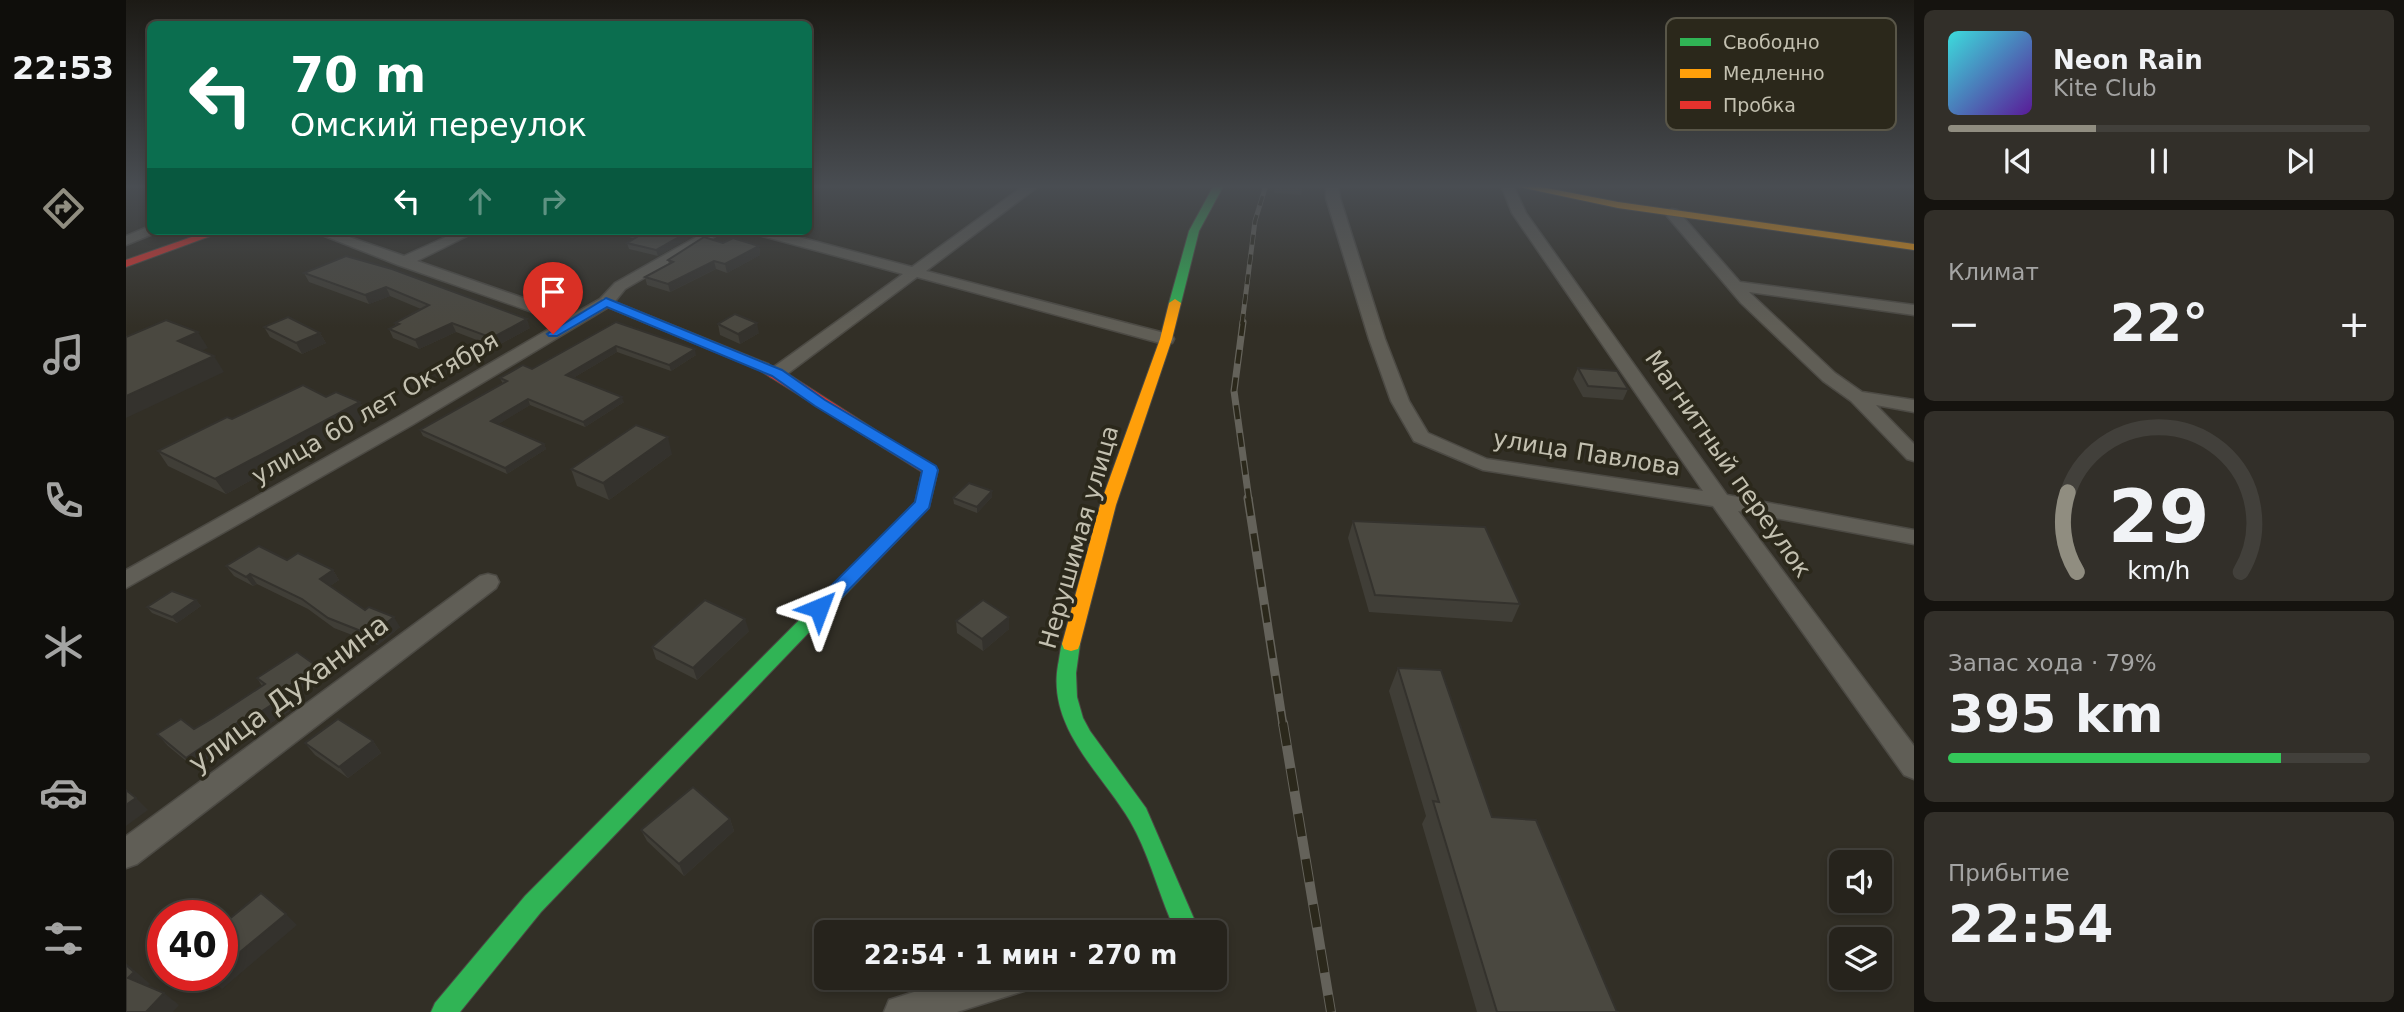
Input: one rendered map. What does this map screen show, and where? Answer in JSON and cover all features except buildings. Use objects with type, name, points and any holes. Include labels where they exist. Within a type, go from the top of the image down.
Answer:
[{"type":"street","points":[[126,241],[145,232]]},
{"type":"street","points":[[777,373],[970,232]]},
{"type":"street","name":"Нерушимая улица","points":[[1183,920],[1138,814],[1089,750],[1069,711],[1064,671],[1108,505],[1166,339],[1194,232]]},
{"type":"street","name":"улица Павлова","points":[[1343,232],[1400,401],[1422,437],[1483,464],[1723,501],[1914,537]]},
{"type":"street","name":"Магнитный переулок","points":[[1533,232],[1825,650],[1914,766]]},
{"type":"street","points":[[1689,232],[1735,286],[1829,377],[1857,397],[1914,455]]},
{"type":"street","points":[[1809,232],[1914,247]]},
{"type":"street","points":[[126,264],[208,235]]},
{"type":"street","points":[[330,235],[574,321]]},
{"type":"street","points":[[403,262],[461,235]]},
{"type":"street","name":"улица 60 лет Октября","points":[[126,580],[574,321],[606,302],[620,286],[710,235]]},
{"type":"street","points":[[775,235],[1166,339]]},
{"type":"street","points":[[1735,286],[1914,310]]},
{"type":"street","points":[[444,1012],[533,904],[923,504],[930,470],[820,403],[777,373],[606,302]]},
{"type":"street","points":[[1857,397],[1914,406]]},
{"type":"street","name":"улица Духанина","points":[[126,854],[488,582]]},
{"type":"street","points":[[901,1012],[975,990]]},
{"type":"railway","points":[[1242,324],[1254,232]]},
{"type":"railway","points":[[1243,322],[1234,391],[1249,500]]},
{"type":"railway","points":[[1248,498],[1283,725]]},
{"type":"railway","points":[[1283,723],[1331,1012]]},
{"type":"traffic: fast","points":[[1175,303],[1194,232]]},
{"type":"traffic: fast","points":[[444,1012],[533,904],[855,574]]},
{"type":"traffic: fast","points":[[1071,644],[1066,673],[1067,697],[1073,718],[1082,737],[1138,815],[1183,920]]},
{"type":"traffic: slow","points":[[1810,232],[1914,247]]},
{"type":"traffic: slow","points":[[606,302],[764,367]]},
{"type":"traffic: slow","points":[[1071,644],[1108,505],[1166,339],[1175,303]]},
{"type":"traffic: jam","points":[[126,264],[208,235]]},
{"type":"traffic: jam","points":[[764,367],[930,470],[923,504],[855,574]]},
{"type":"route","points":[[553,334],[606,302],[777,373],[820,403],[930,470],[923,504],[819,608]]}]
